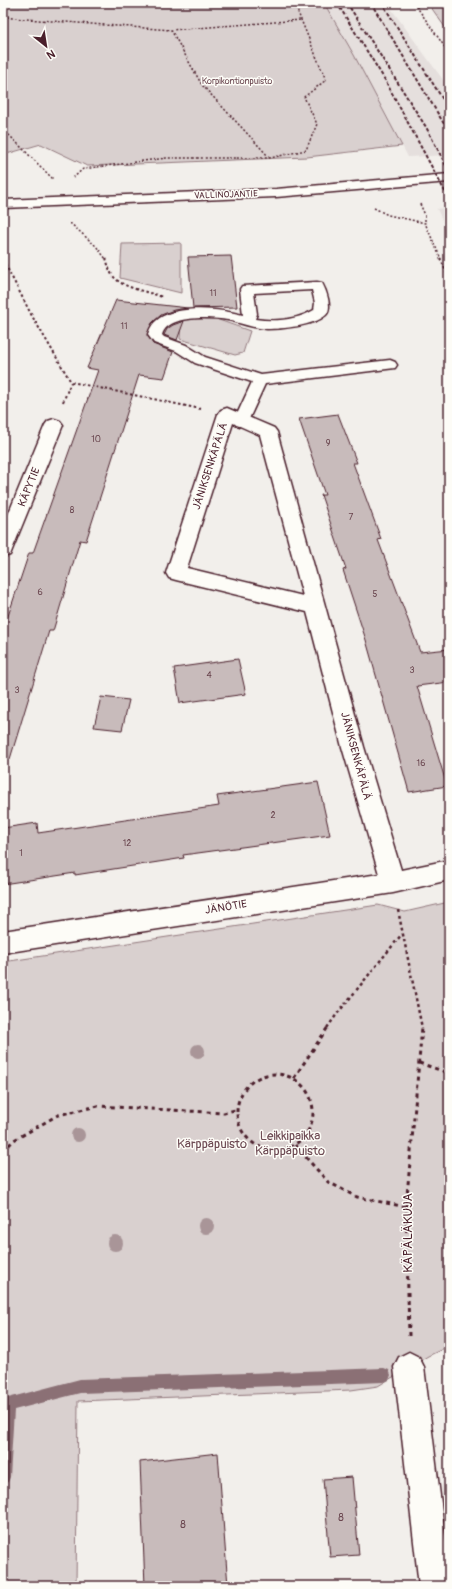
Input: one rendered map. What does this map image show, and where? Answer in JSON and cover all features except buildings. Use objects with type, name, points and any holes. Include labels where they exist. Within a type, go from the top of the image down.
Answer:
[{"type":"street","name":"VALLINOJANTIE","points":[[6,204],[276,193],[449,178]]},
{"type":"street","name":"JÄNIKSENKÄPÄLÄ","points":[[316,607],[176,573],[234,418],[268,432],[316,607],[356,755],[393,882]]},
{"type":"street","name":"KÄPYTIE","points":[[3,550],[54,425]]},
{"type":"street","name":"JÄNÖTIE","points":[[3,942],[393,882],[449,870]]},
{"type":"street","points":[[409,1367],[435,1586]]},
{"type":"lane","points":[[248,321],[250,314],[247,290],[317,286],[322,308],[321,312],[317,315],[277,324],[261,324],[248,321],[228,316],[209,314],[179,316],[171,317],[160,323],[156,328],[155,335],[159,340],[181,348],[200,360],[260,380],[390,365]]},
{"type":"lane","points":[[234,418],[260,380]]},
{"type":"path","points":[[72,178],[83,169],[166,158],[270,158],[306,150],[317,124],[304,97],[326,80],[294,3]]},
{"type":"path","points":[[414,3],[449,53]]},
{"type":"path","points":[[3,16],[12,18],[171,30],[301,20]]},
{"type":"path","points":[[171,30],[202,85],[270,158]]},
{"type":"path","points":[[3,129],[52,179],[60,181]]},
{"type":"path","points":[[419,201],[425,215],[425,223],[449,278]]},
{"type":"path","points":[[368,205],[388,215],[425,223]]},
{"type":"path","points":[[66,218],[103,254],[112,274],[117,279],[135,288],[149,291],[162,297],[174,307],[179,316]]},
{"type":"path","points":[[3,260],[32,316],[71,382],[234,418]]},
{"type":"path","name":"KÄPÄLÄKUJA","points":[[393,882],[402,934],[422,1028],[406,1207],[409,1367]]},
{"type":"path","points":[[294,1078],[337,1014],[402,934]]},
{"type":"path","points":[[419,1063],[449,1073]]},
{"type":"path","points":[[269,1073],[282,1073],[294,1078],[303,1086],[309,1095],[313,1117],[310,1128],[303,1138],[295,1145],[284,1150],[272,1150],[261,1147],[251,1141],[244,1132],[239,1120],[238,1109],[241,1096],[247,1085],[257,1078],[269,1073]]},
{"type":"path","points":[[3,1151],[14,1140],[58,1115],[98,1106],[224,1113],[238,1109]]},
{"type":"path","points":[[295,1145],[328,1182],[357,1197],[406,1207]]},
{"type":"shaded area","points":[[324,3],[387,3],[449,88],[449,155],[408,157],[354,55]]},
{"type":"shaded area","points":[[449,207],[449,235],[437,209]]},
{"type":"green space","name":"Korpikontionpuisto","points":[[3,3],[324,3],[354,55],[402,146],[307,157],[87,166],[41,144],[3,155]]},
{"type":"green space","points":[[428,3],[449,3],[449,33]]},
{"type":"green space","points":[[181,243],[181,293],[120,278],[122,244]]},
{"type":"green space","points":[[216,319],[250,331],[243,353],[235,355],[180,339],[181,321]]},
{"type":"green space","name":"Kärppäpuisto","points":[[449,902],[449,1346],[428,1356],[378,1386],[351,1390],[78,1401],[76,1586],[3,1586],[3,962],[378,905],[405,912]]},
{"type":"waterway","points":[[3,1477],[8,1405],[80,1386],[384,1375]]},
{"type":"railway","points":[[337,3],[385,80],[449,199]]},
{"type":"railway","points":[[347,3],[426,127],[449,171]]},
{"type":"railway","points":[[371,3],[449,132]]},
{"type":"railway","points":[[382,3],[449,109]]},
{"type":"park label","name":"Leikkipaikka Kärppäpuisto","points":[[290,1144]]}]
